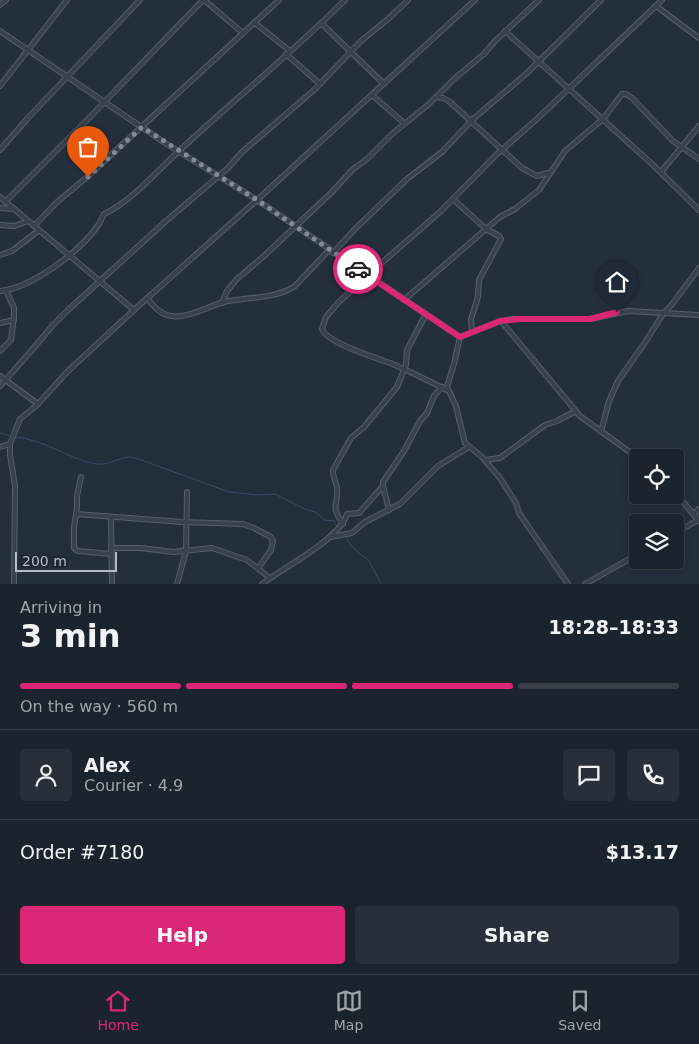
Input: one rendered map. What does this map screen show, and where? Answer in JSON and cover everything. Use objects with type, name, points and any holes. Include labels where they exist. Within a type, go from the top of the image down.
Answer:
[{"type":"street","points":[[0,5],[6,0]]},
{"type":"street","points":[[0,86],[67,0]]},
{"type":"street","points":[[0,150],[140,0]]},
{"type":"street","points":[[5,202],[203,0],[243,33]]},
{"type":"street","points":[[34,226],[56,203],[88,177],[279,0]]},
{"type":"street","points":[[0,291],[22,285],[69,256],[93,232],[104,214],[116,208],[149,181],[178,151],[238,100],[345,0]]},
{"type":"street","points":[[0,386],[53,325],[228,168],[242,152],[320,84],[351,52],[408,0]]},
{"type":"street","points":[[14,584],[15,486],[10,444],[20,419],[38,404],[68,371],[147,298],[475,0]]},
{"type":"street","points":[[222,302],[234,281],[264,256],[332,192],[353,169],[366,160],[404,123],[429,104],[484,54],[539,0]]},
{"type":"street","points":[[334,253],[355,229],[407,179],[442,152],[471,122],[539,61],[601,0]]},
{"type":"street","points":[[568,584],[520,513],[500,478],[485,460],[465,443],[456,406],[447,390],[404,369],[356,351],[326,335],[322,331],[322,326],[328,314],[368,275],[430,221],[501,151],[662,0]]},
{"type":"street","points":[[656,6],[699,38]]},
{"type":"street","points":[[255,23],[320,84]]},
{"type":"street","points":[[321,23],[384,84]]},
{"type":"street","points":[[0,31],[28,52],[178,151],[257,200],[460,337]]},
{"type":"street","points":[[506,31],[661,172],[699,210]]},
{"type":"street","points":[[404,300],[500,217],[513,211],[539,190],[548,174],[568,148],[603,119],[621,96],[626,94],[632,98],[680,147],[699,159]]},
{"type":"street","points":[[372,95],[404,123]]},
{"type":"street","points":[[436,97],[446,99],[501,151],[522,168],[538,176],[548,174]]},
{"type":"street","points":[[661,172],[699,126]]},
{"type":"street","points":[[0,197],[134,310]]},
{"type":"street","points":[[453,199],[486,229],[499,236],[501,241],[480,280],[478,297],[471,319],[472,331]]},
{"type":"street","points":[[0,208],[14,209]]},
{"type":"street","points":[[0,225],[15,226],[28,221]]},
{"type":"street","points":[[0,255],[12,251],[38,231]]},
{"type":"street","points":[[147,298],[156,310],[173,317],[205,309],[222,302],[266,296],[291,289],[329,250]]},
{"type":"street","points":[[601,432],[609,401],[618,381],[662,314],[673,303],[699,268]]},
{"type":"street","points":[[0,351],[11,340],[14,320],[14,308],[6,290]]},
{"type":"street","points":[[447,390],[460,337],[500,321],[520,319],[590,319],[628,311],[699,315]]},
{"type":"street","points":[[343,524],[334,507],[337,491],[333,470],[351,438],[364,427],[397,387],[404,369],[407,350],[426,314]]},
{"type":"street","points":[[0,323],[14,320]]},
{"type":"street","points":[[500,321],[576,411],[629,452]]},
{"type":"street","points":[[0,376],[38,404]]},
{"type":"street","points":[[262,584],[330,537],[343,524],[348,514],[359,513],[383,486],[385,479],[404,452],[420,421],[428,413],[434,396],[442,387]]},
{"type":"street","points":[[485,460],[500,458],[545,425],[576,411]]},
{"type":"street","points":[[0,446],[10,444]]},
{"type":"street","points":[[330,537],[352,533],[366,522],[400,504],[438,466],[469,447]]},
{"type":"street","points":[[81,477],[76,496],[76,514],[73,530],[75,550],[111,554]]},
{"type":"street","points":[[383,486],[389,510]]},
{"type":"street","points":[[177,584],[186,551],[187,492]]},
{"type":"street","points":[[684,503],[698,520],[684,528]]},
{"type":"street","points":[[693,514],[699,509]]},
{"type":"street","points":[[76,514],[246,525],[271,537],[273,541],[273,546],[258,567]]},
{"type":"street","points":[[111,517],[112,584]]},
{"type":"street","points":[[110,548],[186,551],[214,549],[247,560],[270,578]]},
{"type":"street","points":[[585,584],[629,559]]},
{"type":"waterway","points":[[0,433],[11,436]]},
{"type":"waterway","points":[[15,437],[36,441],[76,458],[96,464],[105,464],[133,457],[229,492],[258,495],[275,494],[315,512],[325,520],[334,521],[337,527]]},
{"type":"waterway","points":[[345,536],[352,547],[369,561],[381,584]]},
{"type":"way so far","points":[[88,177],[142,127],[257,200],[358,269]]},
{"type":"route","points":[[358,269],[460,337],[500,321],[512,319],[582,320],[617,312]]}]
